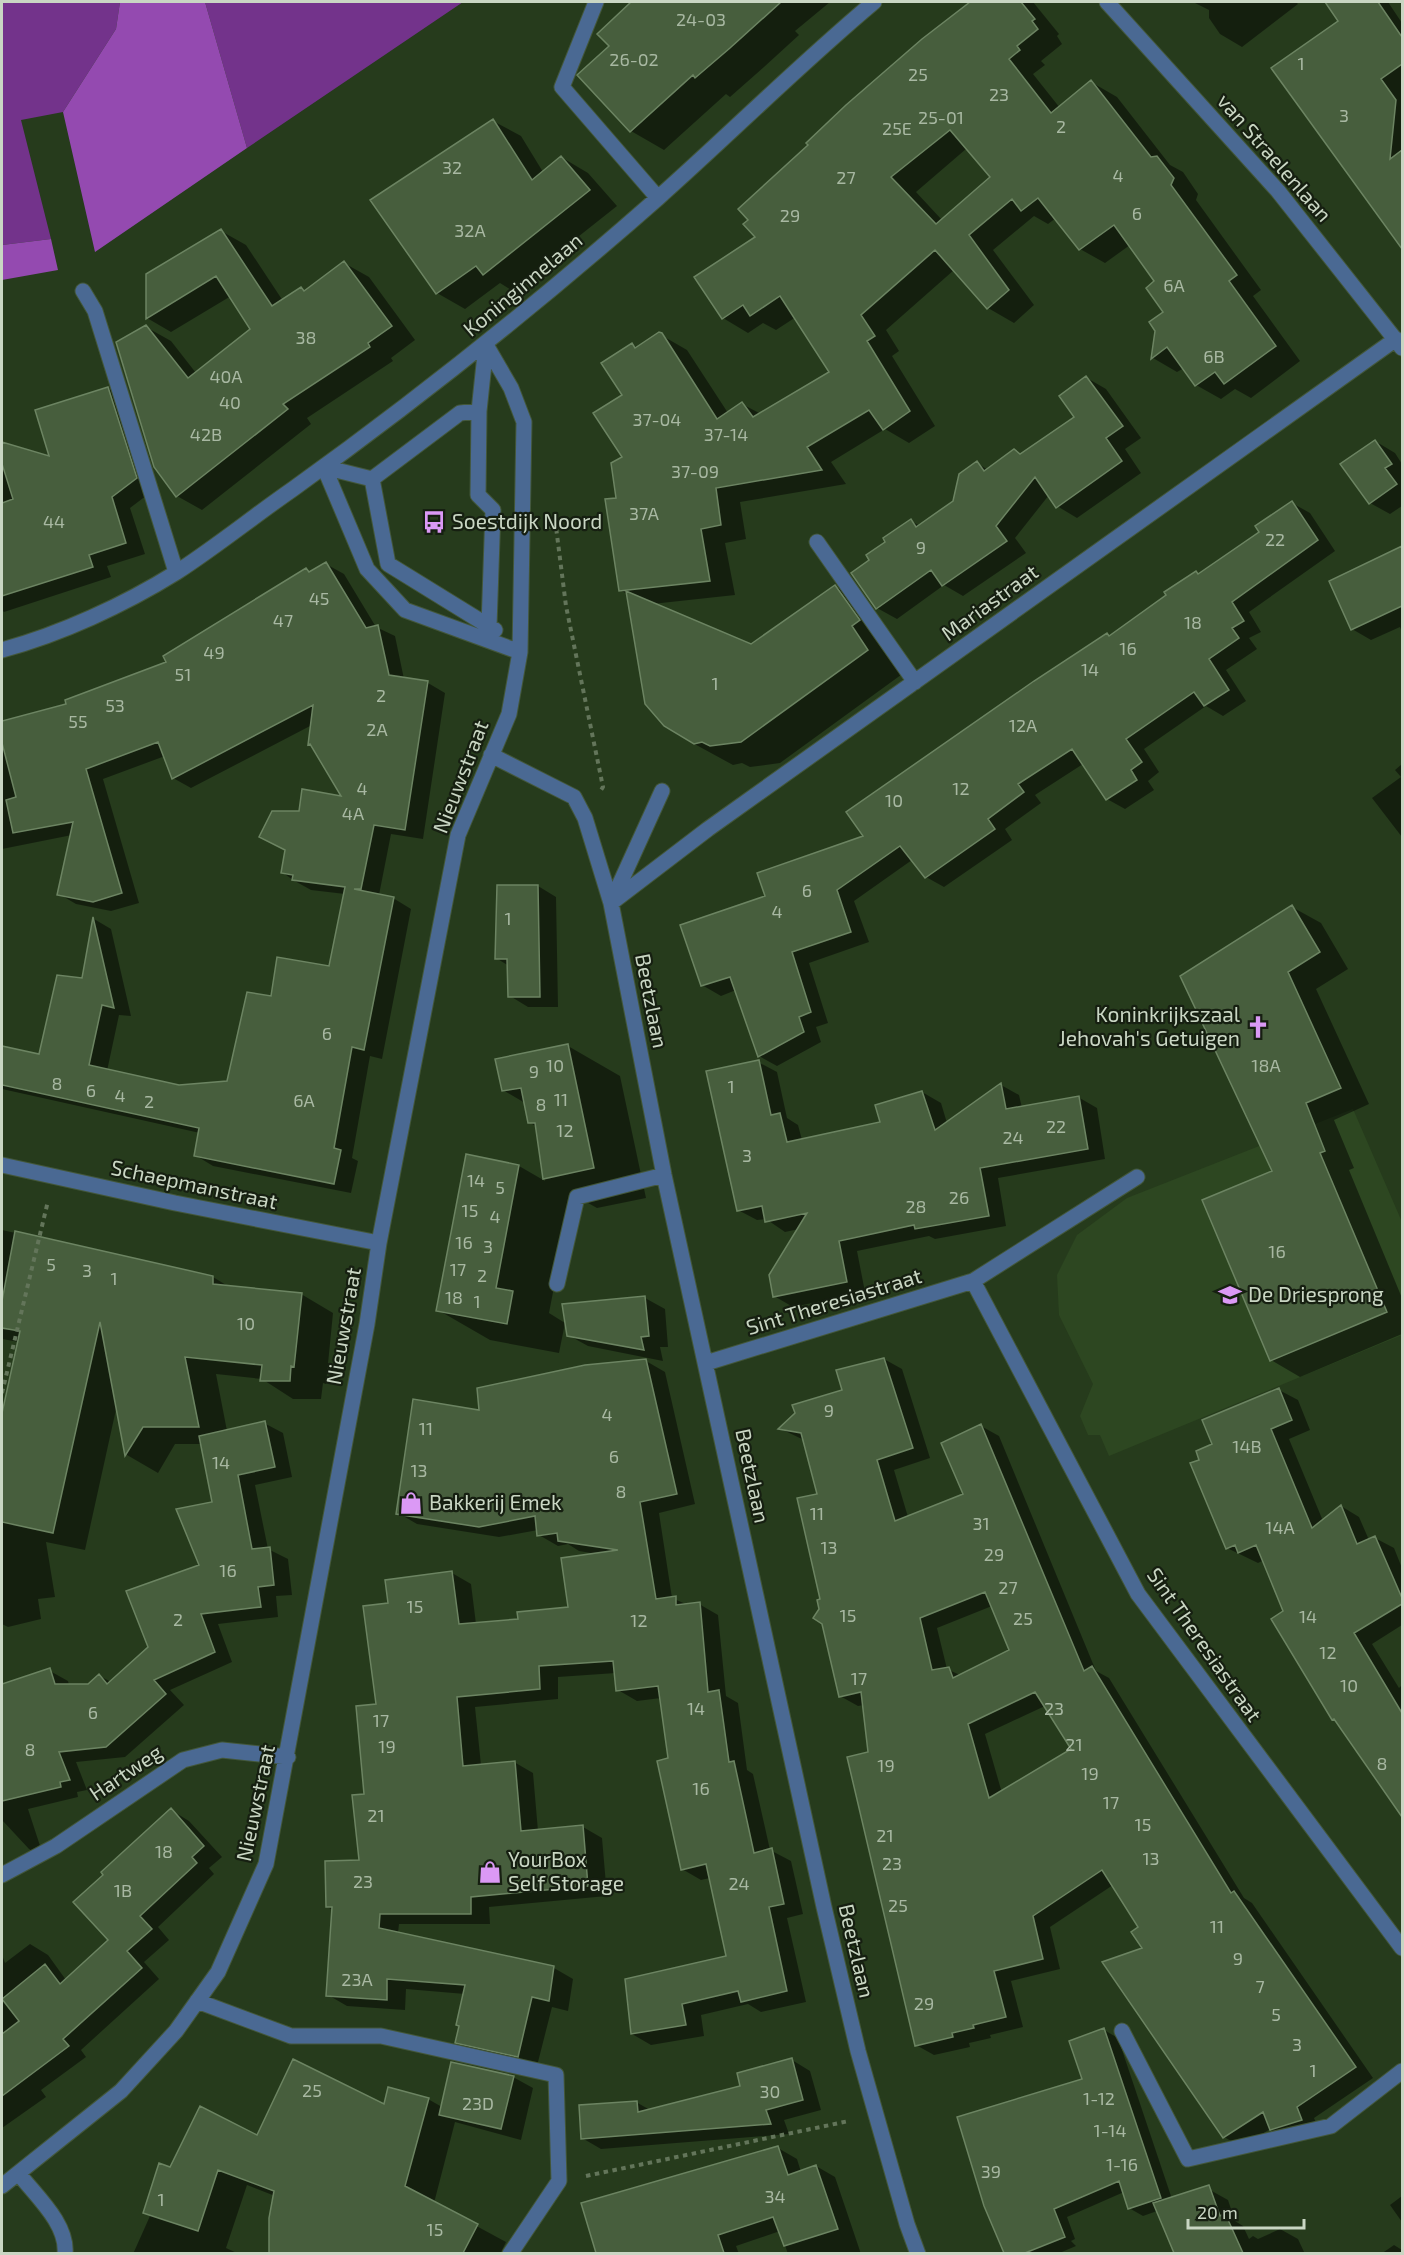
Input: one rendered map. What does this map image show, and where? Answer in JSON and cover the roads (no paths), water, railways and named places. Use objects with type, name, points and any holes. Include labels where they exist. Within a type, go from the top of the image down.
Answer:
[{"type":"street","points":[[596,2],[562,87],[658,198]]},
{"type":"street","name":"Koninginnelaan","points":[[2,650],[28,643],[101,612],[176,572],[324,466],[486,345],[658,198],[874,2]]},
{"type":"street","name":"van Straelenlaan","points":[[1107,2],[1278,191],[1399,343]]},
{"type":"street","points":[[83,291],[96,311],[176,572]]},
{"type":"street","name":"Mariastraat","points":[[611,903],[708,829],[1399,343]]},
{"type":"street","points":[[486,345],[479,411],[478,495],[493,510],[489,626]]},
{"type":"street","name":"Nieuwstraat","points":[[2,2186],[121,2091],[176,2031],[218,1972],[266,1864],[288,1757],[379,1244],[458,835],[509,714],[520,652],[524,422],[511,388],[486,345]]},
{"type":"street","points":[[372,479],[460,413],[479,411]]},
{"type":"street","points":[[324,466],[372,479]]},
{"type":"street","points":[[324,466],[367,568],[405,610],[520,652]]},
{"type":"street","points":[[372,479],[388,564],[489,626],[520,652]]},
{"type":"street","points":[[818,542],[915,682]]},
{"type":"street","name":"Beetzlaan","points":[[491,755],[574,797],[585,818],[611,903],[664,1175],[824,1907],[858,2051],[907,2224],[918,2253]]},
{"type":"street","points":[[611,903],[662,791]]},
{"type":"street","name":"Schaepmanstraat","points":[[2,1165],[379,1244]]},
{"type":"street","points":[[557,1284],[577,1197],[664,1175]]},
{"type":"street","name":"Sint Theresiastraat","points":[[706,1363],[973,1281],[1137,1177]]},
{"type":"street","name":"Sint Theresiastraat","points":[[973,1281],[1138,1594],[1402,1948]]},
{"type":"street","name":"Hartweg","points":[[2,1875],[56,1846],[183,1760],[222,1750],[288,1757]]},
{"type":"street","points":[[197,2001],[291,2036],[381,2036],[556,2076],[559,2181],[510,2253]]},
{"type":"street","points":[[1122,2031],[1188,2159],[1331,2126],[1402,2071]]},
{"type":"street","points":[[19,2174],[59,2226],[66,2242],[65,2253]]},
{"type":"place","name":"Soestdijk Noord","points":[[434,522]]},
{"type":"place","name":"Koninkrijkszaal Jehovah's Getuigen","points":[[1258,1027]]},
{"type":"place","name":"De Driesprong","points":[[1230,1295]]},
{"type":"place","name":"Bakkerij Emek","points":[[411,1503]]},
{"type":"place","name":"YourBox Self Storage","points":[[490,1872]]}]
